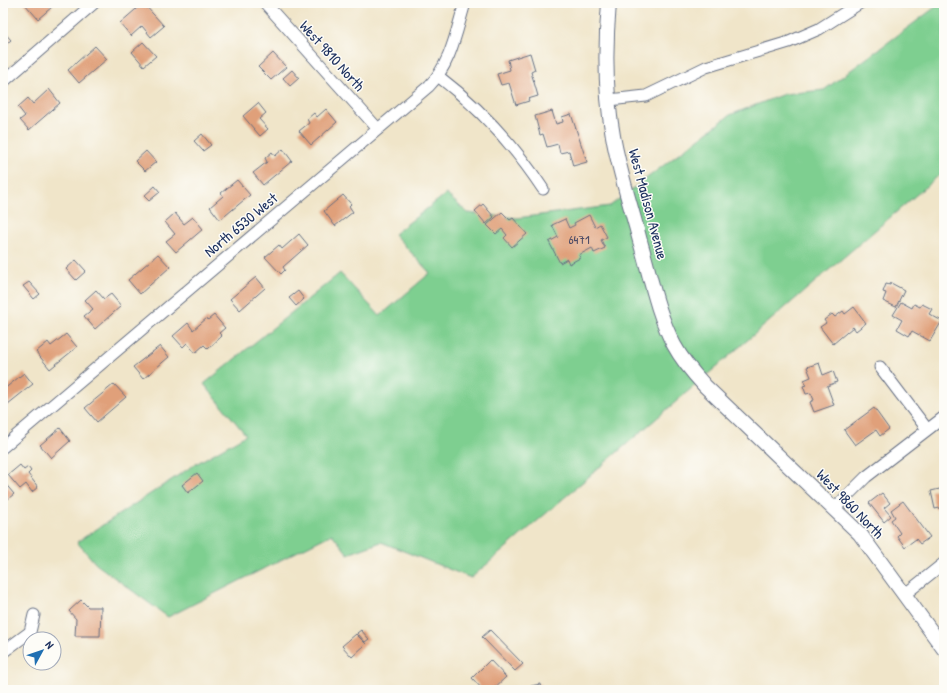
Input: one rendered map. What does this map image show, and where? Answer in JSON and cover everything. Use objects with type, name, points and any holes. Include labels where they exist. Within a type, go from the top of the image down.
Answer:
[{"type":"street","points":[[3,82],[94,3]]},
{"type":"street","name":"West 9810 North","points":[[265,3],[378,129]]},
{"type":"street","name":"North 6530 West","points":[[3,446],[429,86],[438,76],[447,60],[465,3]]},
{"type":"street","name":"West Madison Avenue","points":[[609,3],[607,56],[609,100],[618,159],[662,318],[681,357],[716,396]]},
{"type":"street","points":[[609,100],[630,99],[646,96],[706,67],[789,42],[819,29],[860,3]]},
{"type":"street","points":[[438,76],[475,107],[496,128],[521,157],[543,189]]},
{"type":"street","points":[[880,367],[927,429]]},
{"type":"street","name":"West 9860 North","points":[[716,396],[860,534],[944,649]]},
{"type":"street","points":[[834,508],[866,477],[944,417]]},
{"type":"street","points":[[904,595],[944,563]]},
{"type":"street","points":[[3,652],[30,632],[34,615]]},
{"type":"green space","points":[[941,3],[944,3],[944,171],[471,578],[381,542],[348,554],[332,534],[168,617],[96,564],[77,542],[194,465],[246,435],[204,384],[340,273],[380,316],[430,273],[394,234],[446,194],[468,213],[517,218],[610,206],[730,115],[784,94],[824,90]]},
{"type":"building","points":[[24,3],[52,3],[50,5],[52,7],[38,19]]},
{"type":"building","points":[[143,3],[164,26],[151,37],[142,26],[131,36],[120,23]]},
{"type":"building","points":[[3,31],[11,40],[3,47]]},
{"type":"building","points":[[143,42],[156,56],[144,66],[132,52]]},
{"type":"building","points":[[95,46],[107,59],[79,83],[68,70]]},
{"type":"building","points":[[273,53],[286,67],[271,80],[258,67]]},
{"type":"building","points":[[530,53],[535,70],[531,72],[538,96],[528,99],[529,101],[516,105],[509,83],[501,85],[497,74],[510,70],[508,60]]},
{"type":"building","points":[[292,70],[299,78],[290,86],[283,78]]},
{"type":"building","points":[[49,89],[60,103],[29,130],[20,120],[25,116],[18,107],[28,98],[33,104]]},
{"type":"building","points":[[258,103],[266,113],[259,119],[268,129],[260,136],[243,116]]},
{"type":"building","points":[[326,109],[337,122],[311,145],[299,131],[309,123],[307,119],[314,113],[317,117]]},
{"type":"building","points":[[552,111],[556,124],[563,122],[562,117],[571,114],[587,162],[573,166],[569,151],[560,153],[558,144],[547,147],[543,134],[540,135],[535,116]]},
{"type":"building","points":[[202,134],[211,145],[203,151],[194,141]]},
{"type":"building","points":[[283,149],[292,161],[263,185],[253,173],[267,162],[265,158],[272,152],[275,156]]},
{"type":"building","points":[[146,151],[156,162],[145,171],[135,161]]},
{"type":"building","points":[[237,180],[250,195],[220,220],[210,207],[223,196],[221,193]]},
{"type":"building","points":[[155,186],[160,192],[149,201],[144,196]]},
{"type":"building","points":[[343,195],[351,204],[349,206],[353,212],[335,226],[324,211]]},
{"type":"building","points":[[483,204],[494,217],[486,224],[475,211]]},
{"type":"building","points":[[502,212],[510,220],[513,218],[527,234],[512,247],[504,238],[507,235],[502,229],[496,234],[487,225]]},
{"type":"building","points":[[175,213],[184,224],[193,217],[203,229],[176,252],[166,241],[175,234],[165,222]]},
{"type":"building","points":[[589,215],[595,227],[600,224],[607,237],[601,240],[605,248],[594,253],[592,248],[579,255],[580,258],[569,264],[567,259],[560,263],[549,242],[558,237],[552,225],[565,219],[569,228],[575,225],[574,223]]},
{"type":"building","points":[[299,234],[308,245],[283,267],[285,270],[281,274],[265,257],[279,245],[282,249]]},
{"type":"building","points":[[158,254],[170,267],[140,294],[128,280]]},
{"type":"building","points":[[76,260],[86,271],[76,280],[66,269]]},
{"type":"building","points":[[256,277],[265,288],[240,310],[230,299]]},
{"type":"building","points":[[29,282],[40,294],[34,299],[23,286]]},
{"type":"building","points":[[891,283],[904,290],[896,307],[883,301],[886,293],[883,292],[886,284],[890,285]]},
{"type":"building","points":[[96,290],[104,299],[111,294],[121,306],[95,329],[84,316],[93,309],[85,300]]},
{"type":"building","points":[[298,291],[304,299],[296,306],[289,298]]},
{"type":"building","points":[[901,302],[912,308],[914,304],[920,307],[922,304],[932,309],[929,314],[942,321],[930,341],[912,331],[909,336],[897,329],[902,320],[893,315]]},
{"type":"building","points":[[854,307],[866,323],[856,331],[853,327],[833,344],[820,327],[826,323],[824,320],[832,314],[835,317],[843,311],[845,314]]},
{"type":"building","points":[[214,315],[225,328],[219,333],[222,336],[208,349],[204,345],[195,353],[187,343],[183,347],[173,336],[188,323],[193,330],[207,318],[208,320]]},
{"type":"building","points":[[66,334],[77,347],[50,369],[36,352],[48,342],[51,346]]},
{"type":"building","points":[[160,346],[169,357],[143,379],[133,367]]},
{"type":"building","points":[[819,363],[823,375],[833,371],[837,382],[827,386],[834,405],[814,412],[810,402],[814,400],[811,393],[806,394],[803,386],[806,385],[804,380],[811,377],[807,367]]},
{"type":"building","points":[[24,373],[33,384],[3,408],[3,390]]},
{"type":"building","points":[[114,384],[126,397],[97,422],[85,408]]},
{"type":"building","points":[[874,408],[889,429],[880,436],[876,430],[855,445],[844,430]]},
{"type":"building","points":[[60,428],[70,441],[51,458],[40,445]]},
{"type":"building","points":[[20,465],[24,470],[28,467],[31,471],[28,474],[38,487],[32,492],[26,484],[20,489],[8,475]]},
{"type":"building","points":[[197,473],[203,481],[188,493],[182,485]]},
{"type":"building","points":[[3,481],[14,494],[3,503]]},
{"type":"building","points":[[944,488],[944,507],[935,509],[931,491]]},
{"type":"building","points":[[882,493],[890,503],[884,508],[891,516],[884,522],[869,503]]},
{"type":"building","points":[[903,501],[930,537],[920,544],[916,539],[905,547],[897,536],[900,533],[891,520],[895,517],[891,510]]},
{"type":"building","points":[[81,600],[88,607],[101,607],[100,636],[75,636],[76,619],[69,611]]},
{"type":"building","points":[[361,630],[369,639],[365,642],[357,633]]},
{"type":"building","points":[[490,630],[523,664],[515,671],[482,637]]},
{"type":"building","points":[[356,634],[366,644],[352,657],[342,646]]},
{"type":"building","points":[[490,660],[506,677],[492,690],[483,690],[472,678]]},
{"type":"building","points":[[540,684],[541,690],[532,690],[531,686]]}]
